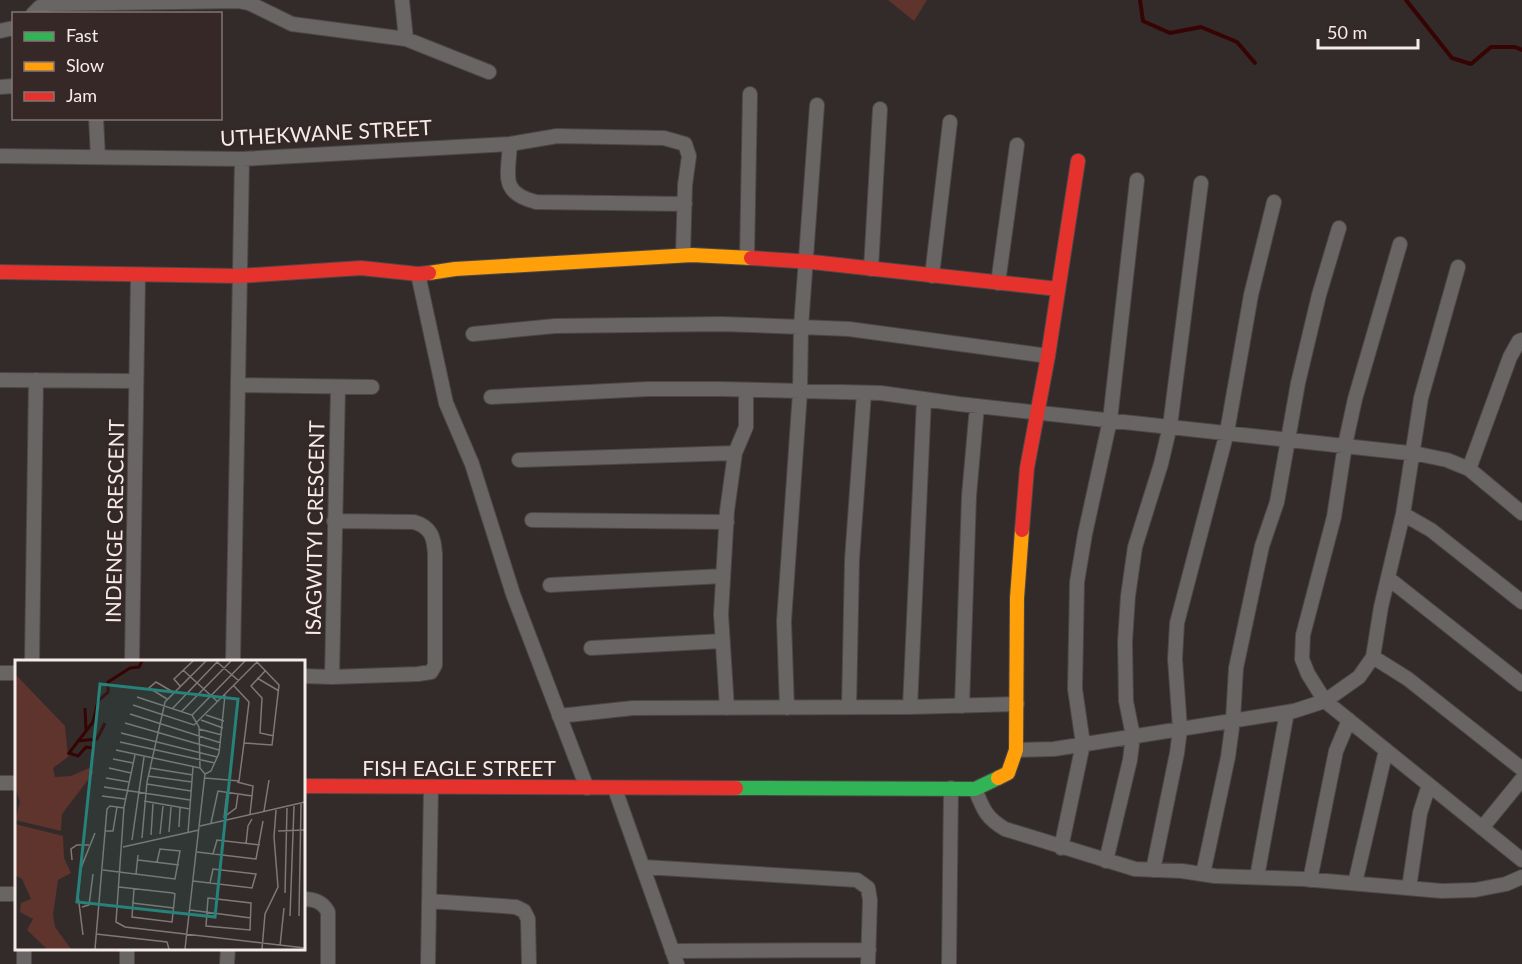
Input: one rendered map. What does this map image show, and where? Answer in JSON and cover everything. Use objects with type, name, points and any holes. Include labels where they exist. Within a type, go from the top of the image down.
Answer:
[{"type":"street","points":[[402,0],[406,39]]},
{"type":"street","points":[[35,12],[40,7],[49,4],[238,1],[249,3],[292,24],[406,39],[489,72]]},
{"type":"street","points":[[747,258],[750,94]]},
{"type":"street","points":[[787,708],[784,621],[800,392],[805,262],[817,105]]},
{"type":"street","points":[[871,269],[880,109]]},
{"type":"street","points":[[96,120],[98,157]]},
{"type":"street","points":[[932,276],[950,122]]},
{"type":"street","name":"UTHEKWANE STREET","points":[[0,156],[242,159],[510,144],[557,136],[664,138],[685,144],[689,156],[685,204]]},
{"type":"street","points":[[510,144],[508,176],[510,189],[520,198],[536,202],[685,204],[683,255]]},
{"type":"street","points":[[998,283],[1017,145]]},
{"type":"street","points":[[233,660],[242,159]]},
{"type":"street","points":[[1078,161],[1048,356],[1027,468],[1017,598],[1016,750],[1008,772],[975,789],[985,812],[992,822],[1005,829],[1135,869],[1442,891],[1475,890],[1506,884],[1522,877]]},
{"type":"street","points":[[1061,848],[1083,744],[1076,690],[1077,582],[1110,420],[1137,180]]},
{"type":"street","points":[[1106,861],[1130,760],[1133,736],[1126,702],[1125,642],[1128,596],[1135,547],[1161,464],[1170,426],[1202,183]]},
{"type":"street","points":[[1153,870],[1180,729],[1175,659],[1177,623],[1227,432],[1251,295],[1274,202]]},
{"type":"street","points":[[1203,874],[1228,757],[1236,668],[1262,546],[1277,502],[1301,372],[1319,295],[1339,228]]},
{"type":"street","points":[[1400,244],[1365,362],[1345,446],[1335,517],[1303,635],[1302,659],[1308,674],[1325,701],[1522,860]]},
{"type":"street","points":[[0,272],[239,276],[361,268],[418,273],[683,255],[805,262],[1058,289]]},
{"type":"street","points":[[1016,750],[1054,749],[1287,712],[1325,701],[1359,677],[1373,657],[1403,514],[1421,398],[1458,267]]},
{"type":"street","points":[[418,273],[446,403],[472,464],[513,594],[587,788]]},
{"type":"street","name":"INDENGE CRESCENT","points":[[132,660],[138,276]]},
{"type":"street","points":[[473,334],[555,326],[721,324],[801,327],[849,329],[1048,356]]},
{"type":"street","points":[[1469,469],[1510,357],[1522,340]]},
{"type":"street","points":[[0,380],[136,381]]},
{"type":"street","points":[[32,660],[36,380]]},
{"type":"street","points":[[238,385],[372,387]]},
{"type":"street","name":"ISAGWITYI CRESCENT","points":[[332,677],[338,387]]},
{"type":"street","points":[[491,398],[648,389],[881,393],[977,406],[1412,453],[1447,460],[1469,469],[1521,508]]},
{"type":"street","points":[[727,708],[721,614],[723,576],[735,453],[746,427],[746,390]]},
{"type":"street","points":[[849,707],[852,560],[864,393]]},
{"type":"street","points":[[910,707],[924,399]]},
{"type":"street","points":[[962,706],[969,496],[977,406]]},
{"type":"street","points":[[519,460],[735,453]]},
{"type":"street","points":[[1403,514],[1431,530],[1522,602]]},
{"type":"street","points":[[532,520],[727,522]]},
{"type":"street","points":[[304,676],[400,675],[431,672],[435,665],[435,554],[434,540],[429,530],[414,522],[334,521]]},
{"type":"street","points":[[550,585],[723,576]]},
{"type":"street","points":[[1388,578],[1522,684]]},
{"type":"street","points":[[591,648],[723,641]]},
{"type":"street","points":[[1373,657],[1408,679],[1522,769]]},
{"type":"street","points":[[559,716],[633,708],[910,707],[1017,704]]},
{"type":"street","points":[[1257,877],[1287,712]]},
{"type":"street","points":[[1310,880],[1336,751],[1349,720]]},
{"type":"street","points":[[1355,884],[1386,750]]},
{"type":"street","points":[[1482,828],[1522,779]]},
{"type":"street","points":[[1409,888],[1420,813],[1429,785]]},
{"type":"street","name":"FISH EAGLE STREET","points":[[304,786],[975,789]]},
{"type":"street","points":[[428,964],[431,788]]},
{"type":"street","points":[[949,964],[951,788]]},
{"type":"street","points":[[615,789],[675,958],[868,957],[870,900],[868,888],[856,880],[644,867]]},
{"type":"street","points":[[304,899],[319,902],[328,912],[328,964]]},
{"type":"street","points":[[429,900],[516,906],[524,911],[528,919],[529,964]]},
{"type":"shaded area","points":[[888,0],[927,0],[914,21]]},
{"type":"waterway","points":[[1140,0],[1143,21],[1170,33],[1201,27],[1237,42],[1255,63]]},
{"type":"waterway","points":[[1406,0],[1452,58],[1471,64],[1491,47],[1515,47],[1522,50]]},
{"type":"traffic: fast","points":[[736,788],[975,789],[998,778]]},
{"type":"traffic: slow","points":[[429,273],[455,269],[692,255],[751,258]]},
{"type":"traffic: slow","points":[[998,778],[1008,773],[1016,750],[1017,598],[1022,530]]},
{"type":"traffic: jam","points":[[1022,530],[1027,468],[1048,356],[1078,161]]},
{"type":"traffic: jam","points":[[751,258],[812,262],[1058,289]]},
{"type":"traffic: jam","points":[[0,272],[239,276],[361,268],[418,274],[429,273]]},
{"type":"traffic: jam","points":[[304,786],[736,788]]}]
